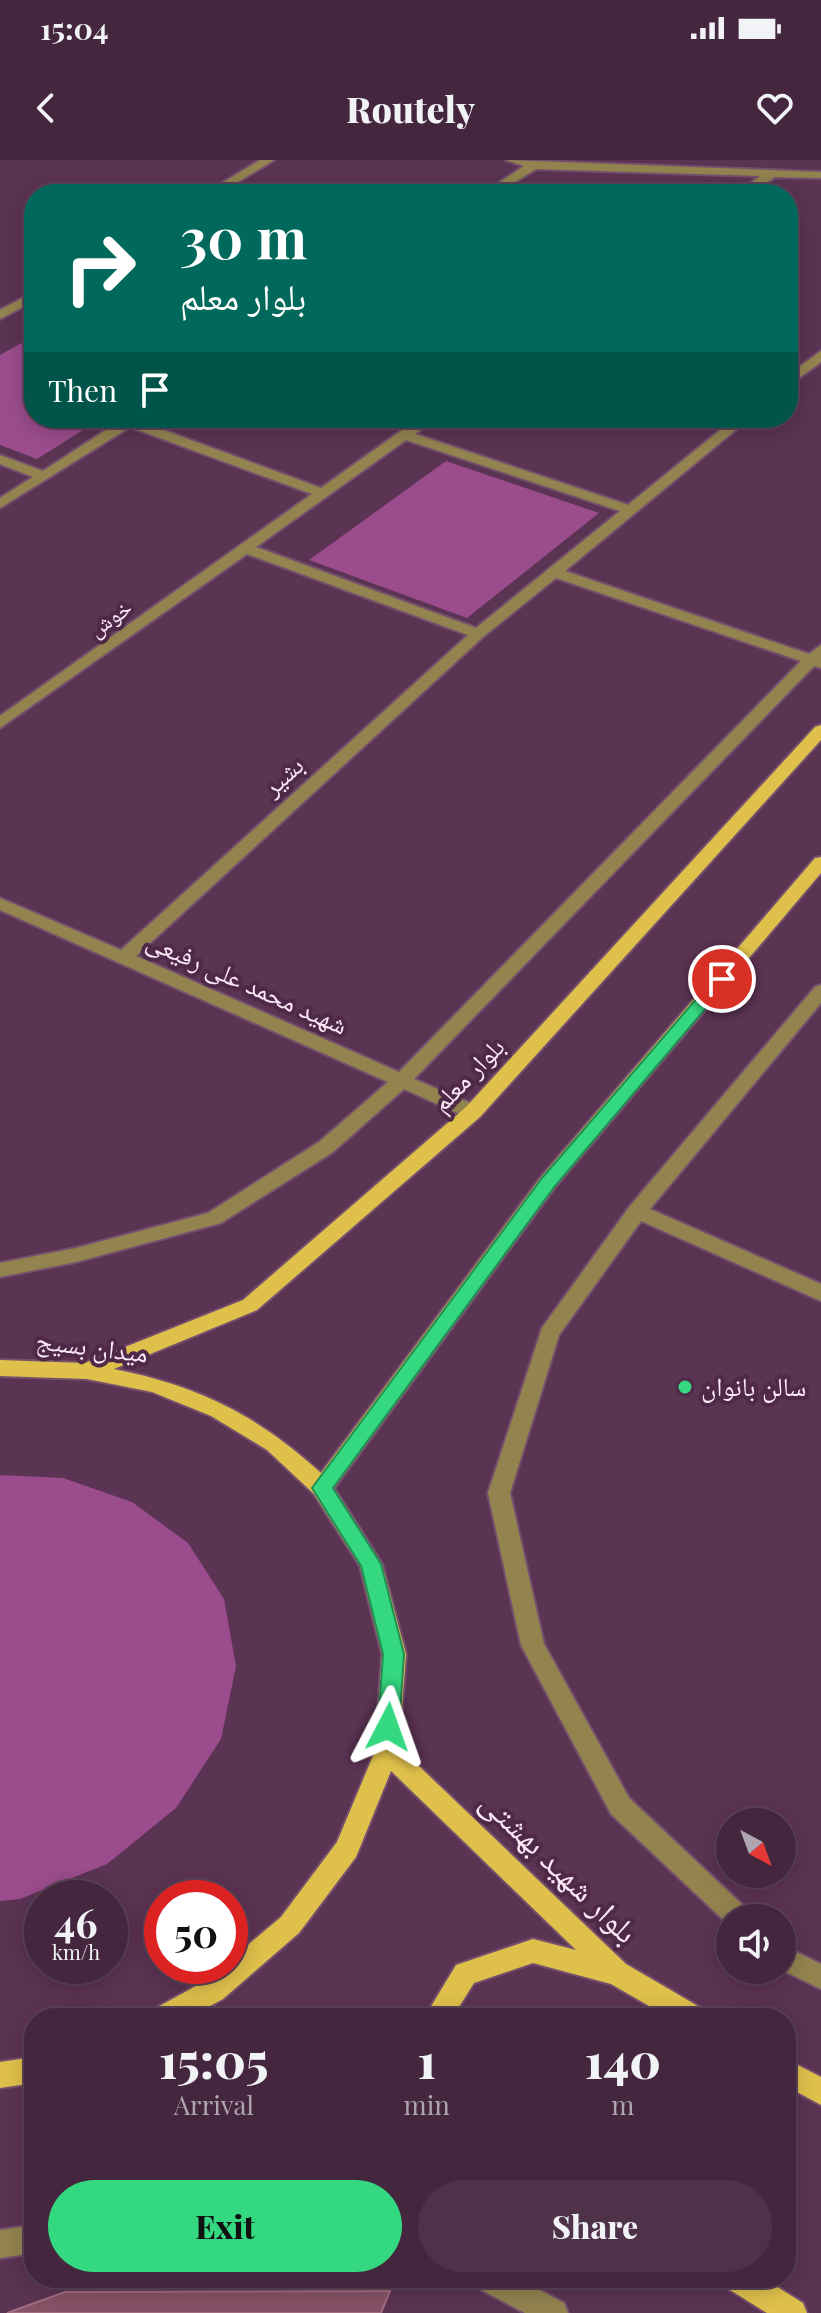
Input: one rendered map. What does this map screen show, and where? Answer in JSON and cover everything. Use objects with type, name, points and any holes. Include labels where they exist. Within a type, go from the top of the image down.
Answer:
[{"type":"main road","name":"بلوار معلم","points":[[87,1371],[250,1305],[473,1112],[821,730]]},
{"type":"main road","points":[[322,1488],[548,1182],[821,862]]},
{"type":"main road","name":"میدان بسیج","points":[[0,1368],[87,1371],[155,1385],[219,1410],[275,1444],[322,1488],[371,1564],[394,1654],[387,1751],[347,1849],[290,1925],[214,1990],[181,2008]]},
{"type":"main road","name":"بلوار شهید بهشتی","points":[[387,1751],[617,1973],[677,2008]]},
{"type":"main road","points":[[443,2008],[465,1974],[533,1951],[617,1973]]},
{"type":"main road","points":[[0,2075],[24,2071]]},
{"type":"main road","points":[[796,2078],[821,2092]]},
{"type":"main road","points":[[747,2288],[762,2304],[793,2313]]},
{"type":"street","points":[[227,184],[268,160]]},
{"type":"street","points":[[512,160],[534,165],[821,175]]},
{"type":"street","points":[[504,184],[534,165]]},
{"type":"street","points":[[757,184],[773,173]]},
{"type":"street","points":[[0,315],[24,303]]},
{"type":"street","points":[[798,374],[821,355]]},
{"type":"street","points":[[0,504],[119,428]]},
{"type":"street","points":[[152,428],[323,493]]},
{"type":"street","points":[[405,435],[414,428]]},
{"type":"street","points":[[405,435],[630,510],[731,428]]},
{"type":"street","name":"خوش","points":[[0,723],[405,435]]},
{"type":"street","points":[[0,459],[44,476]]},
{"type":"street","name":"بشیر","points":[[124,957],[478,634],[630,510]]},
{"type":"street","points":[[245,548],[478,634]]},
{"type":"street","points":[[0,1270],[76,1255],[214,1218],[326,1147],[402,1080],[818,657],[554,572]]},
{"type":"street","name":"شهید محمد علی رفیعی","points":[[0,903],[473,1112]]},
{"type":"street","points":[[724,1904],[620,1806],[533,1645],[499,1493],[549,1333],[637,1211],[821,991]]},
{"type":"street","points":[[637,1211],[821,1293]]},
{"type":"street","points":[[796,1964],[821,1977]]},
{"type":"street","points":[[0,2244],[24,2240]]},
{"type":"street","points":[[507,2288],[554,2313]]},
{"type":"shaded area","points":[[24,342],[24,428],[86,428],[37,459],[0,445],[0,355]]},
{"type":"shaded area","points":[[446,461],[599,513],[467,618],[309,560]]},
{"type":"shaded area","points":[[0,1475],[63,1478],[132,1502],[188,1543],[224,1599],[236,1666],[221,1739],[176,1808],[107,1864],[67,1880],[24,1880],[24,1897],[0,1901]]},
{"type":"building","points":[[390,2291],[381,2313],[7,2313],[65,2292]]},
{"type":"place","name":"سالن بانوان","points":[[685,1387]]},
{"type":"route","points":[[388,1727],[394,1654],[371,1564],[322,1488],[548,1182],[722,979]]}]
